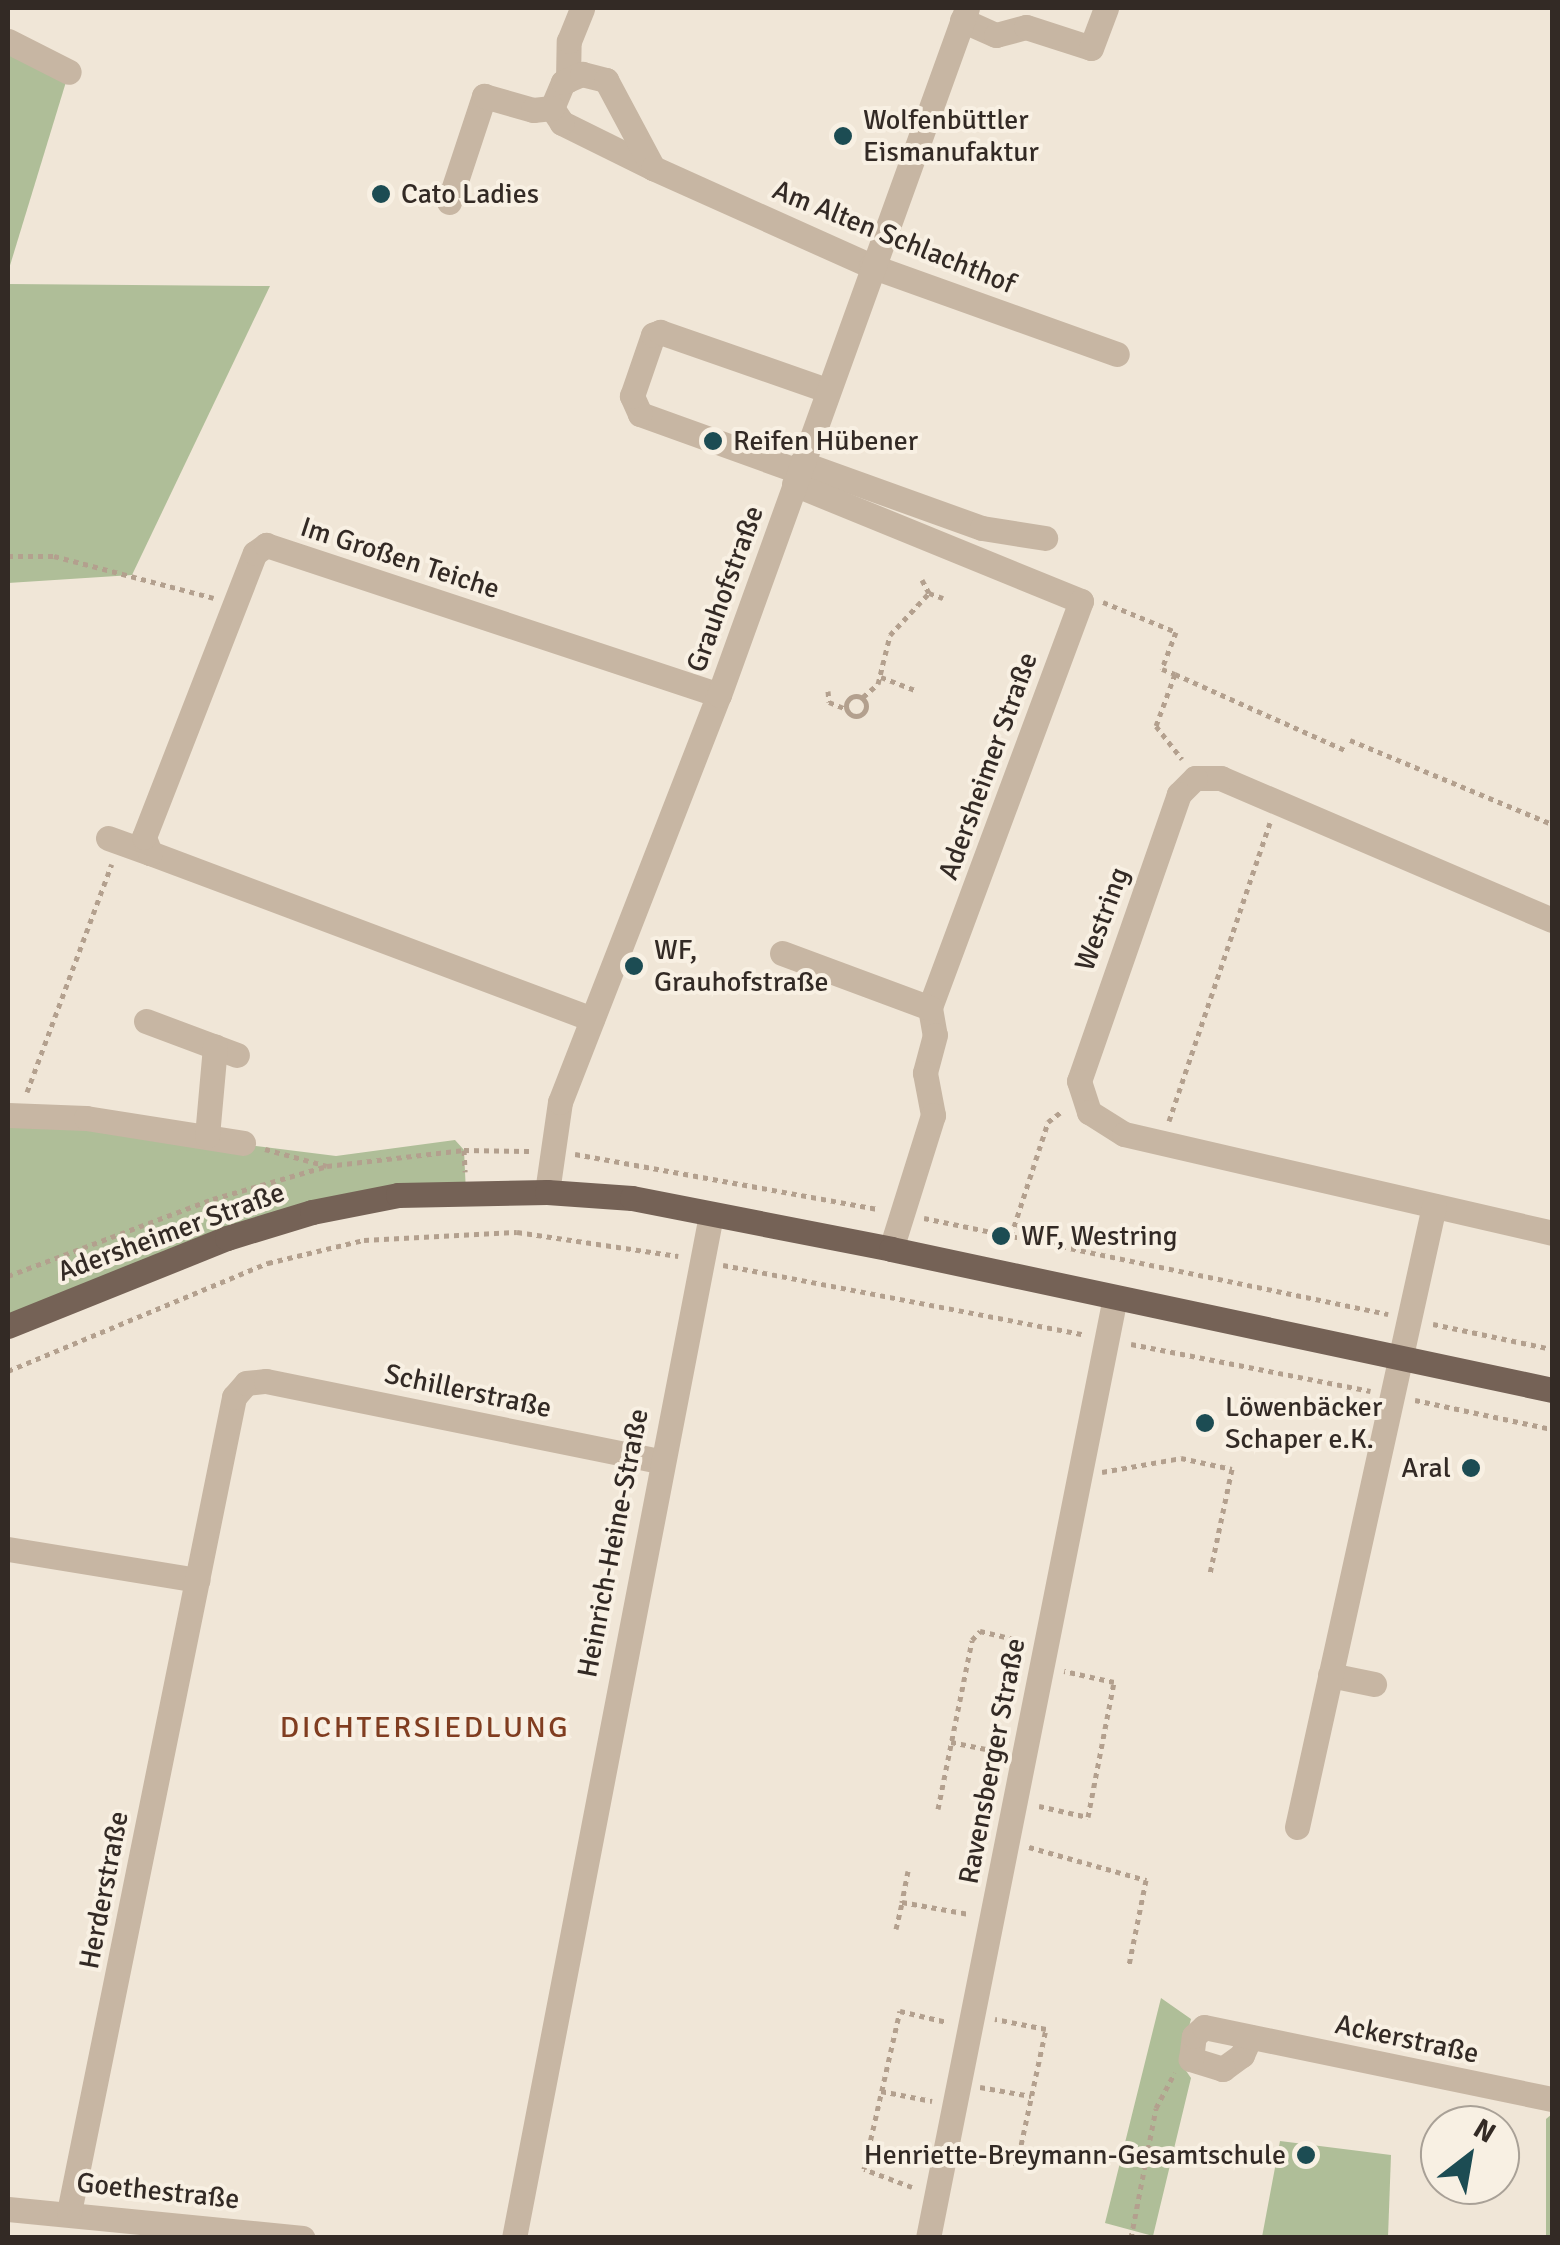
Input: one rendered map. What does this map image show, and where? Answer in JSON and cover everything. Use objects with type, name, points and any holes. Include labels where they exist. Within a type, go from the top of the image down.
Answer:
[{"type":"main road","name":"Adersheimer Straße","points":[[8,1326],[227,1238],[312,1212],[398,1195],[546,1192],[632,1198],[892,1249],[1552,1390]]},
{"type":"street","points":[[448,202],[484,96],[532,110],[552,108],[568,80],[569,41],[582,8]]},
{"type":"street","points":[[965,14],[996,35],[1026,27],[1090,48],[1106,8]]},
{"type":"street","name":"Grauhofstraße","points":[[546,1192],[560,1102],[719,695],[965,14]]},
{"type":"street","points":[[8,41],[69,72]]},
{"type":"street","points":[[568,80],[582,74],[606,80],[653,168]]},
{"type":"street","name":"Am Alten Schlachthof","points":[[552,108],[575,135],[871,266],[1116,354]]},
{"type":"street","points":[[827,390],[660,332],[653,335],[632,396],[640,414],[798,473],[982,528],[1044,538]]},
{"type":"street","points":[[798,473],[1080,601]]},
{"type":"street","name":"Im Großen Teiche","points":[[150,852],[144,837],[255,553],[266,546],[719,695]]},
{"type":"street","name":"Adersheimer Straße","points":[[892,1249],[933,1115],[925,1072],[935,1034],[930,1008],[1080,601]]},
{"type":"street","points":[[1196,778],[1221,778],[1552,920]]},
{"type":"street","name":"Westring","points":[[1081,1098],[1081,1066],[1179,794],[1196,778]]},
{"type":"street","points":[[114,840],[592,1019]]},
{"type":"street","points":[[782,953],[930,1008]]},
{"type":"street","points":[[146,1021],[226,1050],[207,1136]]},
{"type":"street","points":[[1081,1098],[1102,1123],[1162,1142],[1552,1233]]},
{"type":"street","points":[[14,1114],[242,1143]]},
{"type":"street","points":[[1297,1827],[1434,1206]]},
{"type":"street","name":"Heinrich-Heine-Straße","points":[[514,2238],[658,1461],[710,1215]]},
{"type":"street","name":"Ravensberger Straße","points":[[928,2238],[1115,1297]]},
{"type":"street","name":"Schillerstraße","points":[[266,1380],[658,1461]]},
{"type":"street","name":"Herderstraße","points":[[69,2212],[197,1580],[225,1421],[246,1383],[266,1380]]},
{"type":"street","points":[[8,1549],[197,1580]]},
{"type":"street","points":[[1330,1674],[1374,1684]]},
{"type":"street","name":"Ackerstraße","points":[[1191,2059],[1194,2036],[1204,2027],[1552,2099]]},
{"type":"street","name":"Goethestraße","points":[[8,2209],[303,2238]]},
{"type":"path","points":[[8,556],[54,556],[236,604]]},
{"type":"path","points":[[922,580],[929,594],[943,598]]},
{"type":"path","points":[[846,709],[850,698],[863,697],[880,677],[890,635],[929,594]]},
{"type":"path","points":[[1080,601],[1101,601],[1176,632],[1162,669],[1346,750]]},
{"type":"path","points":[[1175,674],[1156,726],[1196,778]]},
{"type":"path","points":[[880,677],[915,690]]},
{"type":"path","points":[[828,690],[829,702],[860,715],[866,707],[863,697]]},
{"type":"path","points":[[1350,740],[1552,824]]},
{"type":"path","points":[[1162,1142],[1278,802]]},
{"type":"path","points":[[14,1114],[114,840]]},
{"type":"path","points":[[1011,1236],[1048,1122],[1081,1098]]},
{"type":"path","points":[[242,1143],[327,1166]]},
{"type":"path","points":[[8,1371],[268,1263],[364,1240],[517,1232],[700,1260],[1552,1429]]},
{"type":"path","points":[[1080,1476],[1181,1458],[1232,1470],[1210,1573]]},
{"type":"path","points":[[938,1808],[972,1640],[980,1631],[1114,1682],[1088,1816],[1015,1801]]},
{"type":"path","points":[[951,1742],[1024,1757]]},
{"type":"path","points":[[1007,1841],[1146,1880],[1129,1965]]},
{"type":"path","points":[[896,1929],[908,1871]]},
{"type":"path","points":[[902,1902],[991,1919]]},
{"type":"path","points":[[936,2193],[864,2169],[900,2011],[1046,2029],[1017,2164],[945,2148]]},
{"type":"path","points":[[1132,2238],[1156,2108],[1164,2086],[1191,2059]]},
{"type":"path","points":[[881,2091],[1032,2096]]},
{"type":"green space","points":[[8,36],[69,72],[8,272]]},
{"type":"green space","points":[[8,284],[270,286],[132,575],[8,583]]},
{"type":"green space","points":[[8,1115],[336,1156],[455,1140],[464,1150],[466,1193],[312,1212],[8,1326]]},
{"type":"green space","points":[[1161,1998],[1191,2019],[1180,2062],[1191,2078],[1153,2236],[1105,2223]]},
{"type":"green space","points":[[1552,2114],[1552,2237],[1546,2237],[1546,2119]]},
{"type":"green space","points":[[1280,2141],[1391,2155],[1388,2237],[1262,2237]]},
{"type":"place","name":"Wolfenbüttler Eismanufaktur","points":[[843,136]]},
{"type":"place","name":"Cato Ladies","points":[[381,194]]},
{"type":"place","name":"Reifen Hübener","points":[[713,441]]},
{"type":"place","name":"WF, Grauhofstraße","points":[[634,966]]},
{"type":"place","name":"WF, Westring","points":[[1001,1236]]},
{"type":"place","name":"Löwenbäcker Schaper e.K.","points":[[1205,1423]]},
{"type":"place","name":"Aral","points":[[1471,1468]]},
{"type":"place","name":"Henriette-Breymann-Gesamtschule","points":[[1306,2155]]},
{"type":"district","name":"DICHTERSIEDLUNG","points":[[425,1728]]}]
